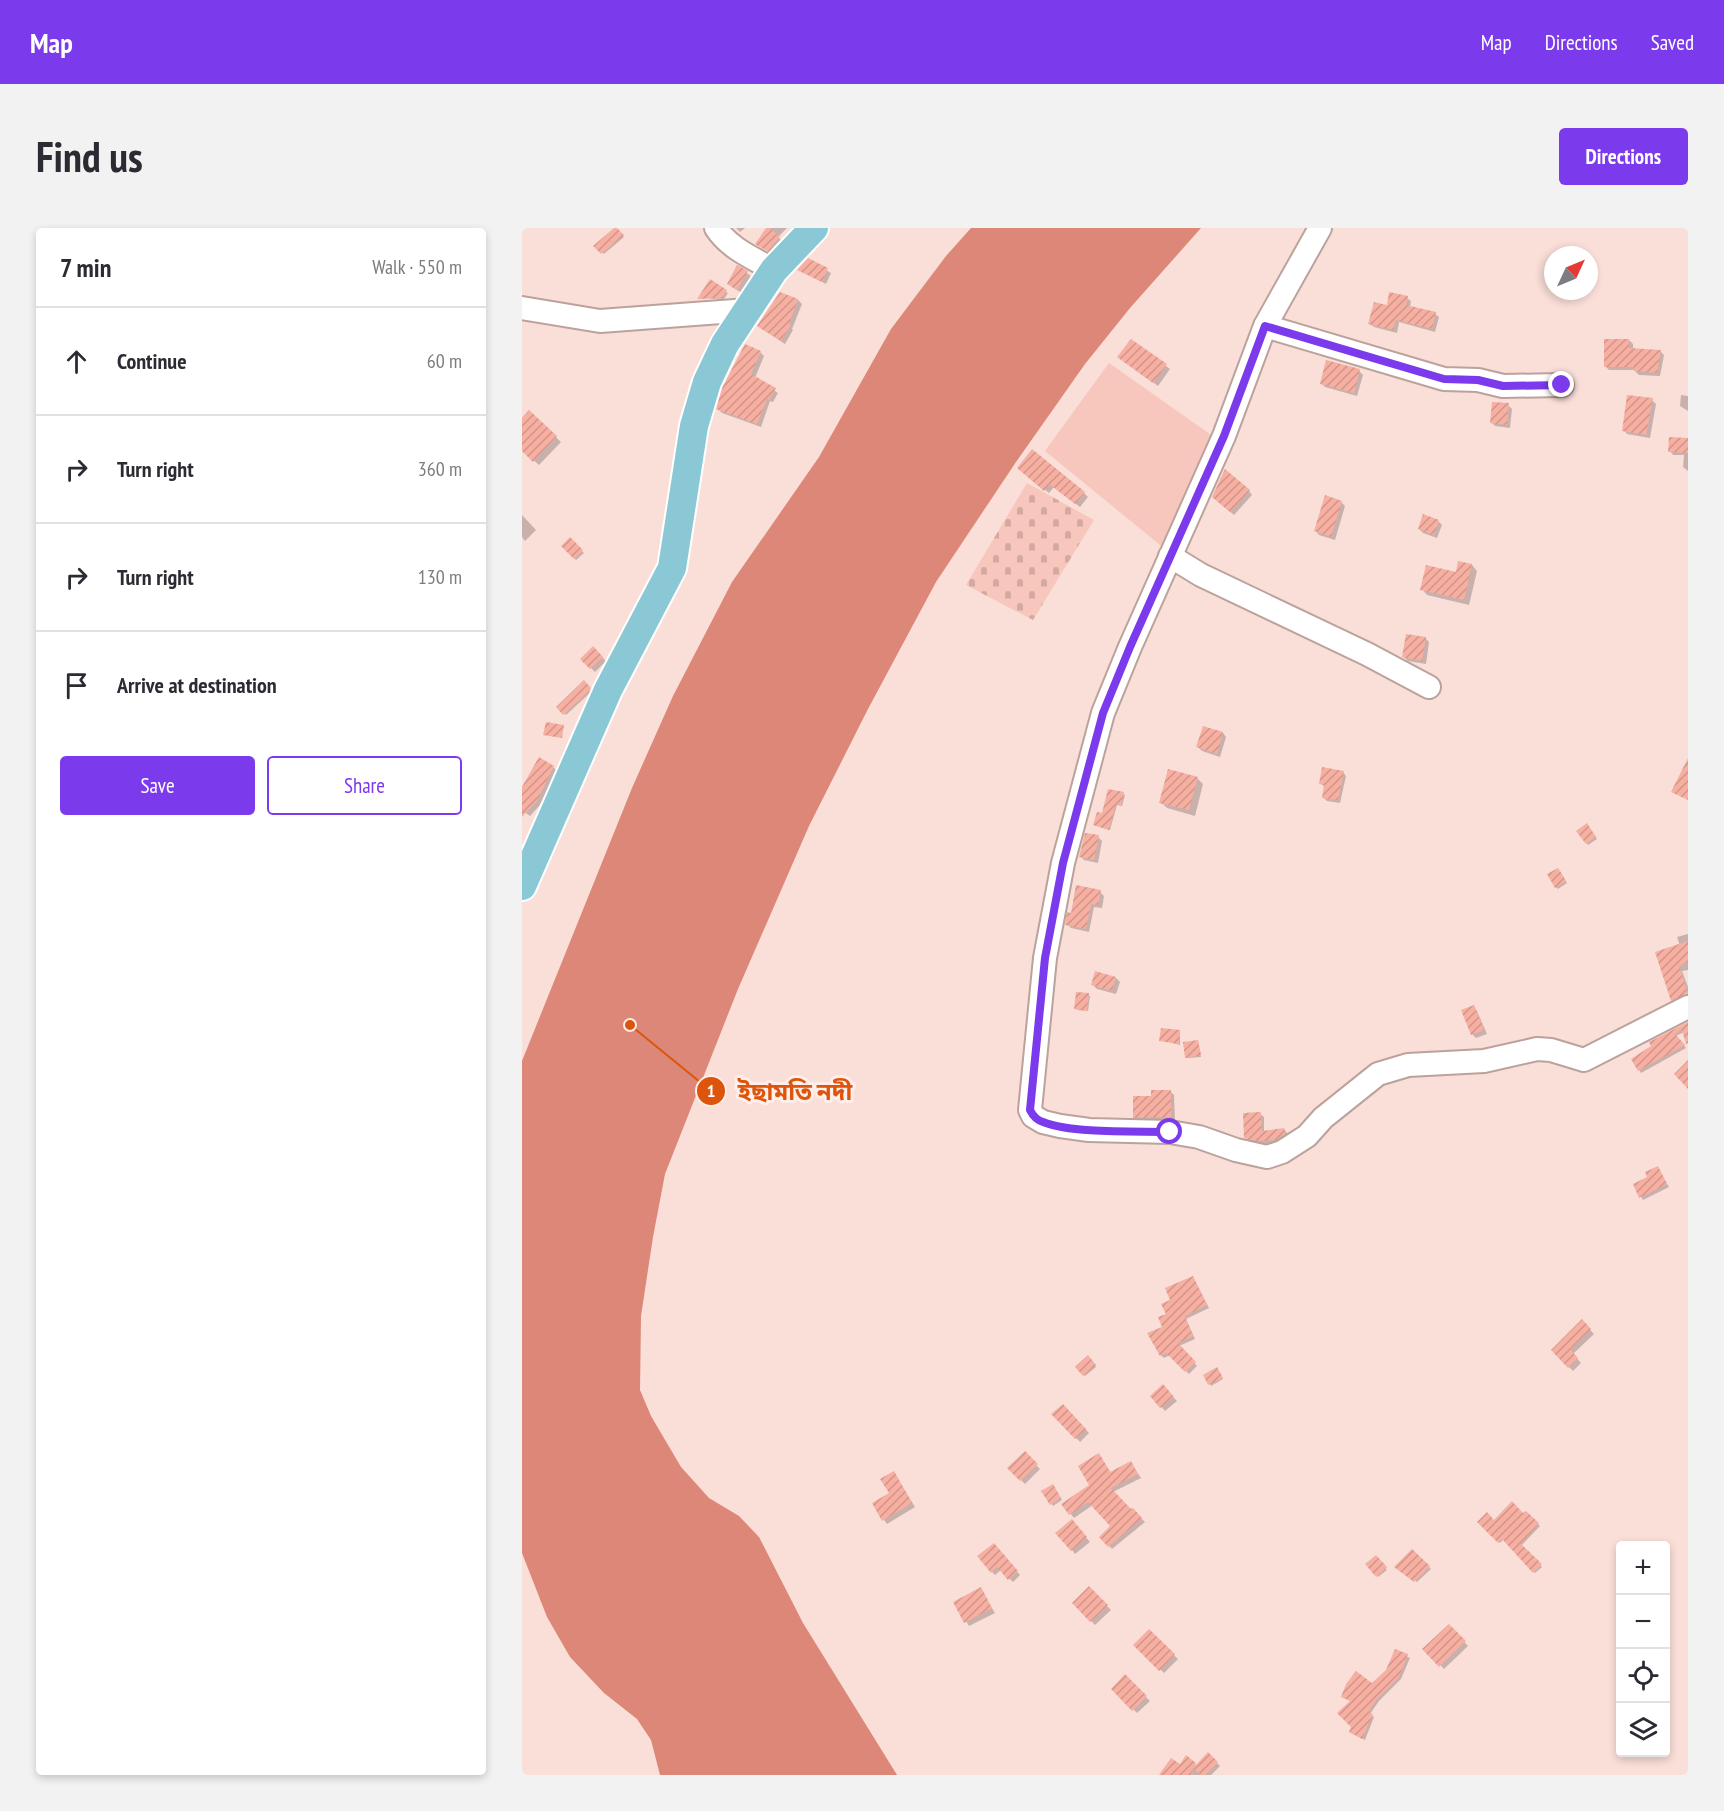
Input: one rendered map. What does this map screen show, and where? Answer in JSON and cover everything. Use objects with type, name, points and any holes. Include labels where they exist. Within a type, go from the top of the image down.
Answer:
[{"type":"main road","points":[[522,886],[608,690],[672,568],[694,426],[711,373],[725,344],[774,270],[814,228]]},
{"type":"street","points":[[716,228],[736,249],[774,270]]},
{"type":"street","points":[[1320,228],[1265,326],[1224,436],[1103,713],[1063,863],[1045,958],[1030,1110],[1033,1116],[1042,1122],[1060,1126],[1089,1130],[1170,1132],[1199,1137],[1236,1150],[1268,1157],[1282,1152],[1307,1136],[1323,1118],[1378,1074],[1408,1065],[1484,1061],[1537,1049],[1551,1050],[1584,1060],[1688,1007]]},
{"type":"street","points":[[522,308],[600,321],[748,310]]},
{"type":"street","points":[[1265,326],[1444,379],[1478,380],[1503,386],[1562,385]]},
{"type":"street","points":[[1170,556],[1201,575],[1367,654],[1429,687]]},
{"type":"green space","points":[[1109,363],[1214,437],[1170,553],[1045,451]]},
{"type":"green space","points":[[1027,483],[1094,520],[1033,620],[966,585]]},
{"type":"shaded area","points":[[971,228],[1201,228],[1130,308],[1085,364],[1016,462],[936,582],[868,709],[809,826],[738,989],[665,1174],[641,1316],[640,1390],[651,1416],[681,1467],[709,1498],[739,1516],[759,1537],[803,1623],[897,1775],[660,1775],[651,1740],[637,1719],[604,1693],[570,1657],[547,1617],[522,1553],[522,1061],[632,788],[673,696],[732,582],[819,457],[891,329],[946,256]]},
{"type":"building","points":[[614,228],[624,235],[601,254],[593,246]]},
{"type":"building","points":[[766,228],[770,228],[780,237],[771,246],[773,247],[769,252],[755,244]]},
{"type":"building","points":[[808,258],[828,268],[822,282],[797,270]]},
{"type":"building","points":[[737,265],[748,271],[737,290],[727,284]]},
{"type":"building","points":[[710,279],[727,290],[722,298],[697,299]]},
{"type":"building","points":[[780,292],[798,299],[789,324],[791,325],[781,341],[757,326]]},
{"type":"building","points":[[1389,292],[1408,296],[1406,305],[1436,312],[1432,329],[1396,320],[1393,330],[1368,324],[1374,302],[1387,305]]},
{"type":"building","points":[[1131,339],[1167,364],[1153,383],[1117,357]]},
{"type":"building","points":[[1604,339],[1629,339],[1629,348],[1661,350],[1657,373],[1634,371],[1634,367],[1604,367]]},
{"type":"building","points":[[745,344],[761,351],[751,374],[776,388],[769,400],[767,399],[757,424],[716,409],[722,388]]},
{"type":"building","points":[[1326,360],[1360,369],[1354,393],[1320,384]]},
{"type":"building","points":[[1627,395],[1653,398],[1646,435],[1622,431]]},
{"type":"building","points":[[1492,402],[1509,403],[1507,425],[1490,423]]},
{"type":"building","points":[[529,410],[557,436],[533,462],[522,451],[522,418]]},
{"type":"building","points":[[1669,437],[1688,438],[1688,453],[1668,452]]},
{"type":"building","points":[[1032,449],[1085,492],[1075,504],[1049,484],[1044,491],[1017,468]]},
{"type":"building","points":[[1225,469],[1250,490],[1230,512],[1212,497]]},
{"type":"building","points":[[1325,495],[1342,501],[1331,537],[1314,531]]},
{"type":"building","points":[[1423,514],[1439,520],[1434,535],[1418,529]]},
{"type":"building","points":[[570,537],[583,550],[574,559],[561,546]]},
{"type":"building","points":[[1458,561],[1472,564],[1464,600],[1420,590],[1426,565],[1456,572]]},
{"type":"building","points":[[1406,634],[1426,637],[1422,661],[1402,657]]},
{"type":"building","points":[[593,646],[603,657],[590,669],[580,659]]},
{"type":"building","points":[[584,680],[591,688],[590,690],[563,715],[556,707]]},
{"type":"building","points":[[546,722],[564,725],[562,738],[543,735]]},
{"type":"building","points":[[1203,726],[1223,732],[1217,754],[1196,747]]},
{"type":"building","points":[[539,757],[554,766],[537,801],[522,817],[522,787]]},
{"type":"building","points":[[1688,758],[1688,800],[1671,792]]},
{"type":"building","points":[[1322,767],[1344,771],[1338,800],[1322,798],[1324,785],[1319,784]]},
{"type":"building","points":[[1168,769],[1198,777],[1189,810],[1159,803]]},
{"type":"building","points":[[1108,789],[1124,792],[1121,805],[1116,804],[1109,830],[1093,825],[1097,812],[1102,813]]},
{"type":"building","points":[[1587,823],[1596,837],[1586,844],[1576,831]]},
{"type":"building","points":[[1085,833],[1099,835],[1094,860],[1079,857]]},
{"type":"building","points":[[1558,868],[1566,881],[1555,888],[1547,874]]},
{"type":"building","points":[[1076,885],[1101,890],[1098,905],[1091,904],[1086,929],[1065,925],[1067,912],[1071,913]]},
{"type":"building","points":[[1688,941],[1688,962],[1679,966],[1688,994],[1671,1001],[1655,952]]},
{"type":"building","points":[[1095,971],[1116,977],[1112,991],[1091,985]]},
{"type":"building","points":[[1076,992],[1089,993],[1087,1011],[1074,1009]]},
{"type":"building","points":[[1474,1005],[1484,1030],[1471,1035],[1461,1010]]},
{"type":"building","points":[[1688,1022],[1688,1043],[1686,1044],[1682,1030],[1675,1034],[1685,1045],[1638,1071],[1631,1059],[1651,1046],[1649,1042]]},
{"type":"building","points":[[1161,1028],[1180,1030],[1179,1044],[1159,1041]]},
{"type":"building","points":[[1198,1040],[1201,1055],[1185,1058],[1183,1042]]},
{"type":"building","points":[[1688,1060],[1688,1089],[1674,1074]]},
{"type":"building","points":[[1151,1090],[1171,1090],[1171,1117],[1133,1118],[1133,1096],[1151,1096]]},
{"type":"building","points":[[1261,1112],[1262,1131],[1284,1128],[1285,1134],[1275,1140],[1256,1141],[1244,1138],[1243,1113]]},
{"type":"building","points":[[1658,1166],[1667,1184],[1639,1198],[1633,1184],[1647,1177],[1645,1172]]},
{"type":"building","points":[[1193,1276],[1207,1305],[1185,1316],[1193,1336],[1178,1343],[1196,1362],[1185,1372],[1166,1353],[1160,1356],[1147,1333],[1162,1327],[1158,1317],[1166,1314],[1161,1304],[1170,1300],[1165,1288]]},
{"type":"building","points":[[1582,1319],[1591,1329],[1570,1349],[1578,1358],[1568,1368],[1551,1350]]},
{"type":"building","points":[[1088,1355],[1096,1365],[1083,1376],[1075,1367]]},
{"type":"building","points":[[1217,1367],[1223,1378],[1208,1385],[1203,1375]]},
{"type":"building","points":[[1163,1384],[1174,1397],[1160,1408],[1150,1396]]},
{"type":"building","points":[[1063,1404],[1086,1429],[1075,1439],[1051,1414]]},
{"type":"building","points":[[1025,1451],[1038,1464],[1020,1481],[1007,1468]]},
{"type":"building","points":[[1099,1453],[1110,1472],[1131,1461],[1138,1474],[1111,1488],[1142,1518],[1108,1547],[1099,1537],[1110,1526],[1088,1502],[1069,1515],[1061,1504],[1089,1485],[1078,1466]]},
{"type":"building","points":[[894,1471],[912,1503],[882,1521],[872,1503],[889,1493],[880,1479]]},
{"type":"building","points":[[1053,1484],[1061,1498],[1050,1505],[1041,1491]]},
{"type":"building","points":[[1512,1501],[1523,1513],[1526,1511],[1539,1523],[1521,1544],[1542,1564],[1533,1573],[1502,1539],[1498,1543],[1477,1522],[1487,1512],[1494,1520]]},
{"type":"building","points":[[1072,1519],[1087,1537],[1071,1551],[1055,1533]]},
{"type":"building","points":[[994,1543],[1018,1571],[1008,1580],[997,1567],[991,1573],[977,1556]]},
{"type":"building","points":[[1412,1549],[1430,1566],[1414,1582],[1394,1567]]},
{"type":"building","points":[[1376,1555],[1387,1567],[1376,1577],[1365,1564]]},
{"type":"building","points":[[1089,1586],[1108,1605],[1090,1622],[1072,1603]]},
{"type":"building","points":[[981,1587],[992,1608],[964,1623],[953,1602]]},
{"type":"building","points":[[1449,1624],[1466,1641],[1439,1667],[1422,1649]]},
{"type":"building","points":[[1149,1629],[1175,1654],[1159,1671],[1133,1645]]},
{"type":"building","points":[[1395,1649],[1408,1654],[1399,1677],[1377,1699],[1368,1712],[1373,1714],[1362,1739],[1349,1732],[1351,1727],[1337,1713],[1350,1701],[1341,1697],[1346,1684],[1356,1671],[1372,1683],[1386,1670]]},
{"type":"building","points":[[1125,1674],[1147,1696],[1132,1711],[1111,1689]]},
{"type":"building","points":[[1208,1752],[1218,1762],[1205,1775],[1201,1775],[1193,1768],[1190,1772],[1194,1775],[1159,1775],[1171,1758],[1180,1764],[1186,1755],[1196,1763],[1194,1767]]},
{"type":"place","name":"ইছামতি নদী","points":[[630,1025]]},
{"type":"route","points":[[1170,1132],[1089,1130],[1042,1122],[1033,1116],[1030,1110],[1045,958],[1063,863],[1103,713],[1224,436],[1265,326],[1444,379],[1478,380],[1503,386],[1562,385]]}]
